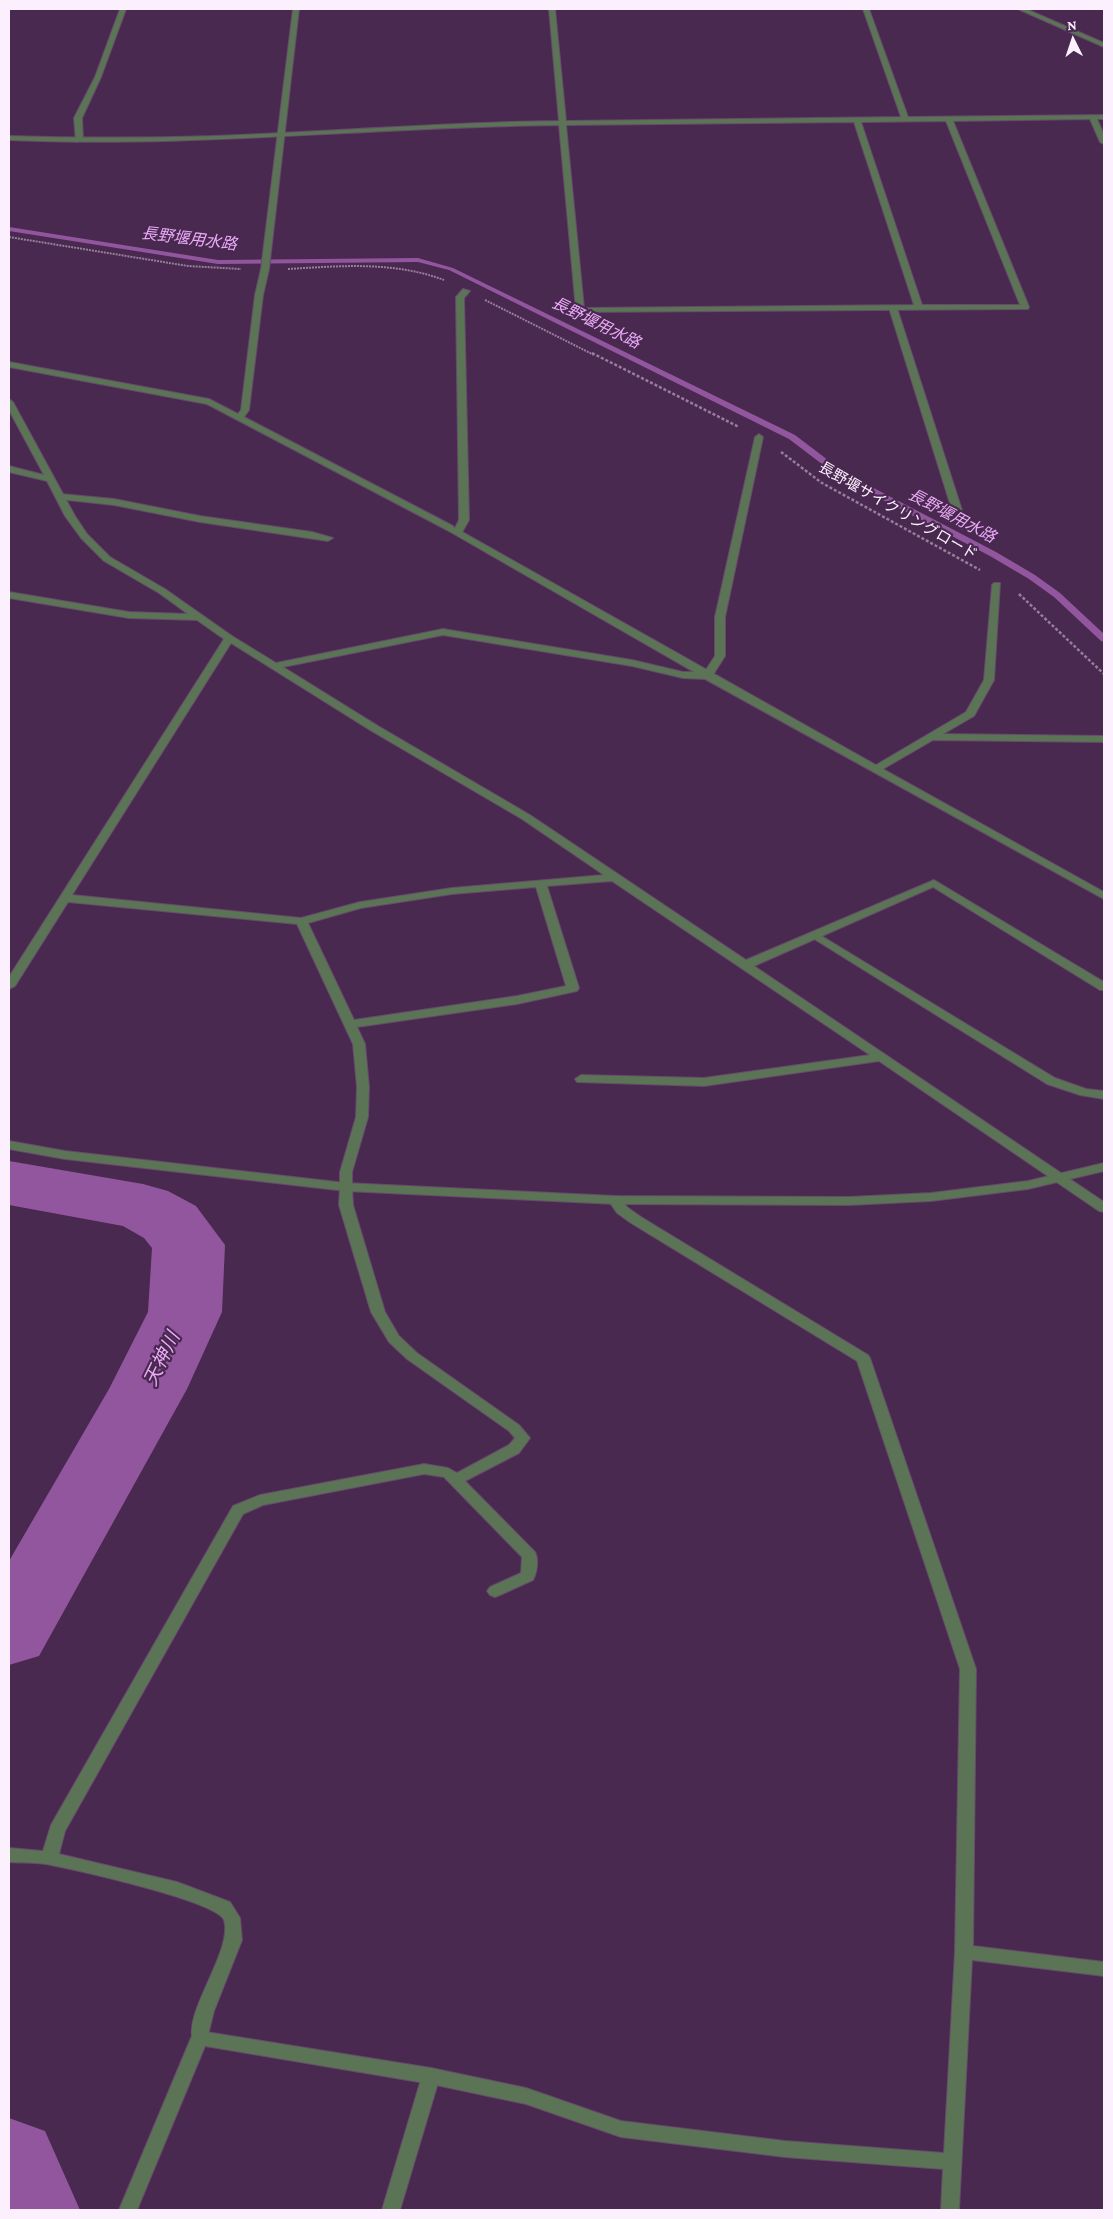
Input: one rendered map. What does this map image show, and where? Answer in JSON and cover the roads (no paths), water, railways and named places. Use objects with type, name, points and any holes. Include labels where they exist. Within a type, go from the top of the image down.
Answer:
[{"type":"street","points":[[79,140],[78,118],[98,77],[123,9]]},
{"type":"street","points":[[240,417],[245,410],[259,295],[266,262],[296,9]]},
{"type":"street","points":[[552,9],[580,310],[1025,307],[948,118]]},
{"type":"street","points":[[866,9],[905,118]]},
{"type":"street","points":[[1020,9],[1104,45]]},
{"type":"street","points":[[1093,117],[1104,142]]},
{"type":"street","points":[[9,138],[79,140],[282,136],[495,124],[1104,117]]},
{"type":"street","points":[[856,119],[919,308]]},
{"type":"street","points":[[454,530],[464,520],[460,297],[466,291]]},
{"type":"street","points":[[893,308],[962,526]]},
{"type":"street","points":[[9,365],[192,397],[221,406],[454,530],[707,676],[1104,896]]},
{"type":"street","points":[[9,402],[30,439],[48,479],[61,497],[70,516],[84,536],[107,559],[162,592],[274,666],[526,817],[1104,1208]]},
{"type":"street","points":[[707,676],[720,656],[720,617],[759,437]]},
{"type":"street","points":[[9,469],[48,479]]},
{"type":"street","points":[[61,497],[118,501],[204,519],[276,528],[328,538]]},
{"type":"street","points":[[875,770],[970,714],[988,680],[997,585]]},
{"type":"street","points":[[9,595],[130,615],[199,617]]},
{"type":"street","points":[[274,666],[442,632],[632,663],[683,676],[707,676]]},
{"type":"street","points":[[9,986],[229,638]]},
{"type":"street","points":[[930,737],[1104,739]]},
{"type":"street","points":[[65,898],[301,921],[360,905],[452,891],[615,877]]},
{"type":"street","points":[[350,1024],[517,1000],[573,988],[540,883]]},
{"type":"street","points":[[745,965],[934,883],[1104,986]]},
{"type":"street","points":[[301,921],[359,1044],[363,1086],[362,1117],[346,1172],[346,1205],[378,1312],[394,1339],[412,1356],[514,1428],[523,1438],[514,1449],[455,1480]]},
{"type":"street","points":[[815,935],[1051,1081],[1084,1092],[1104,1095]]},
{"type":"street","points":[[581,1079],[704,1082],[882,1057]]},
{"type":"street","points":[[9,1144],[65,1155],[346,1187],[614,1200],[849,1200],[931,1197],[1003,1189],[1104,1167]]},
{"type":"street","points":[[614,1200],[622,1210],[636,1220],[862,1358],[968,1669],[964,1952],[950,2210]]},
{"type":"street","points":[[49,1858],[57,1830],[238,1510],[260,1500],[424,1468],[448,1473],[530,1556],[528,1576],[495,1591]]},
{"type":"street","points":[[9,1855],[49,1858],[177,1889],[224,1907],[232,1918],[233,1940],[205,2011],[200,2038],[128,2210]]},
{"type":"street","points":[[964,1952],[1104,1969]]},
{"type":"street","points":[[200,2038],[431,2076],[526,2096],[621,2129],[785,2149],[953,2162]]},
{"type":"street","points":[[391,2210],[431,2076]]},
{"type":"waterway","name":"長野堰用水路","points":[[9,229],[218,262],[418,260],[451,269],[792,437],[842,475],[993,554],[1032,577],[1057,595],[1104,639]]},
{"type":"waterway","name":"天神川","points":[[9,1183],[143,1207],[170,1222],[189,1245],[185,1312],[148,1389],[9,1634]]},
{"type":"waterway","name":"天神川","points":[[9,2162],[29,2210]]}]
